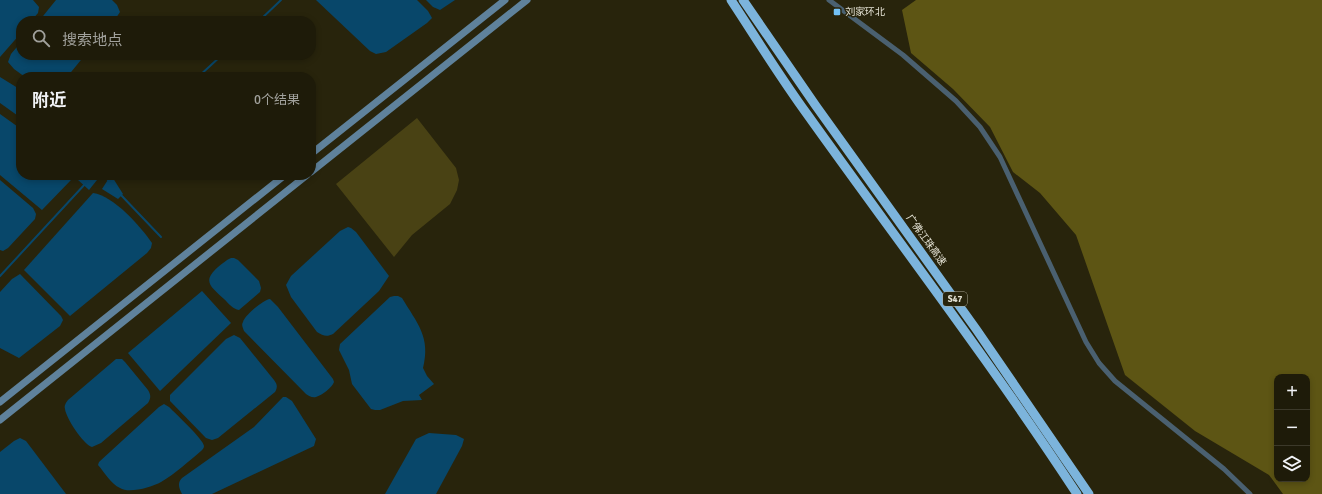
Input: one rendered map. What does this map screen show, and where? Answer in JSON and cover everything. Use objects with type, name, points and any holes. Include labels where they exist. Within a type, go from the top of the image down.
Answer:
[{"type":"highway","points":[[724,0],[754,36]]},
{"type":"highway","name":"S47","points":[[731,0],[806,113],[1026,418],[1077,494]]},
{"type":"highway","name":"广佛江珠高速","points":[[743,0],[816,106],[976,329],[1089,494]]},
{"type":"main road","points":[[316,150],[505,0]]},
{"type":"main road","points":[[316,168],[527,0]]},
{"type":"main road","points":[[0,402],[279,180]]},
{"type":"main road","points":[[0,420],[302,180]]},
{"type":"street","points":[[829,0],[903,54],[956,100],[980,127],[1000,157],[1086,342],[1099,362],[1115,381],[1224,469],[1250,494]]},
{"type":"shaded area","points":[[916,0],[1322,0],[1322,494],[1283,494],[1274,482],[1310,482],[1310,374],[1274,374],[1274,482],[1269,475],[1195,431],[1125,375],[1076,235],[1040,193],[1013,172],[990,127],[953,89],[911,53],[902,10]]},
{"type":"shaded area","points":[[417,118],[456,168],[459,180],[457,190],[450,204],[412,235],[394,257],[336,184]]},
{"type":"water","points":[[0,0],[33,0],[39,7],[38,13],[35,16],[16,16],[16,39],[0,57]]},
{"type":"water","points":[[56,0],[112,0],[117,5],[120,12],[117,16],[43,16]]},
{"type":"water","points":[[316,0],[417,0],[428,11],[432,18],[386,52],[376,54],[370,51]]},
{"type":"water","points":[[426,0],[455,0],[440,10],[433,7]]},
{"type":"water","points":[[16,48],[16,60],[81,60],[71,72],[18,72],[8,62],[11,54]]},
{"type":"water","points":[[0,77],[16,87],[16,114],[0,103]]},
{"type":"water","points":[[0,114],[16,125],[16,180],[71,180],[42,210],[0,175]]},
{"type":"water","points":[[0,180],[33,208],[36,214],[35,219],[8,248],[3,251],[0,250]]},
{"type":"water","points":[[78,180],[97,180],[89,190]]},
{"type":"water","points":[[108,180],[114,180],[123,194],[118,199],[102,189]]},
{"type":"water","points":[[93,193],[101,195],[118,206],[134,220],[152,243],[151,248],[147,253],[70,316],[24,270]]},
{"type":"water","points":[[348,227],[356,232],[389,276],[379,291],[333,334],[325,336],[317,332],[291,297],[286,285],[291,276],[340,231]]},
{"type":"water","points":[[231,258],[238,260],[259,281],[261,288],[260,292],[239,310],[231,306],[212,288],[209,281],[213,272]]},
{"type":"water","points":[[20,274],[61,316],[63,320],[60,326],[19,358],[0,348],[0,292],[12,279]]},
{"type":"water","points":[[202,291],[231,323],[160,391],[128,353]]},
{"type":"water","points":[[394,296],[402,298],[421,331],[425,348],[423,368],[427,376],[434,384],[419,395],[422,400],[403,401],[380,410],[375,410],[371,409],[352,384],[349,370],[339,350],[340,344],[390,297]]},
{"type":"water","points":[[270,299],[278,307],[333,379],[334,382],[331,387],[316,397],[306,394],[244,331],[242,324],[244,319],[259,305]]},
{"type":"water","points":[[234,335],[240,338],[274,380],[277,389],[218,438],[212,440],[206,438],[170,401],[170,395],[226,339]]},
{"type":"water","points":[[116,359],[122,359],[125,362],[148,390],[150,400],[101,443],[92,447],[84,441],[68,418],[65,405],[68,400]]},
{"type":"water","points":[[283,397],[286,397],[292,401],[316,439],[314,446],[212,494],[182,494],[179,482],[182,478],[254,427]]},
{"type":"water","points":[[164,404],[169,407],[195,433],[203,443],[204,448],[177,471],[157,484],[135,490],[124,490],[108,478],[98,465],[99,462]]},
{"type":"water","points":[[429,433],[456,435],[464,439],[462,446],[436,494],[385,494],[416,439]]},
{"type":"water","points":[[20,438],[26,441],[66,494],[0,494],[0,452]]},
{"type":"waterway","points":[[264,16],[281,0]]},
{"type":"waterway","points":[[203,72],[217,60]]},
{"type":"waterway","points":[[0,276],[86,183]]},
{"type":"waterway","points":[[120,194],[161,237]]},
{"type":"place","name":"刘家环北","points":[[837,12]]}]
